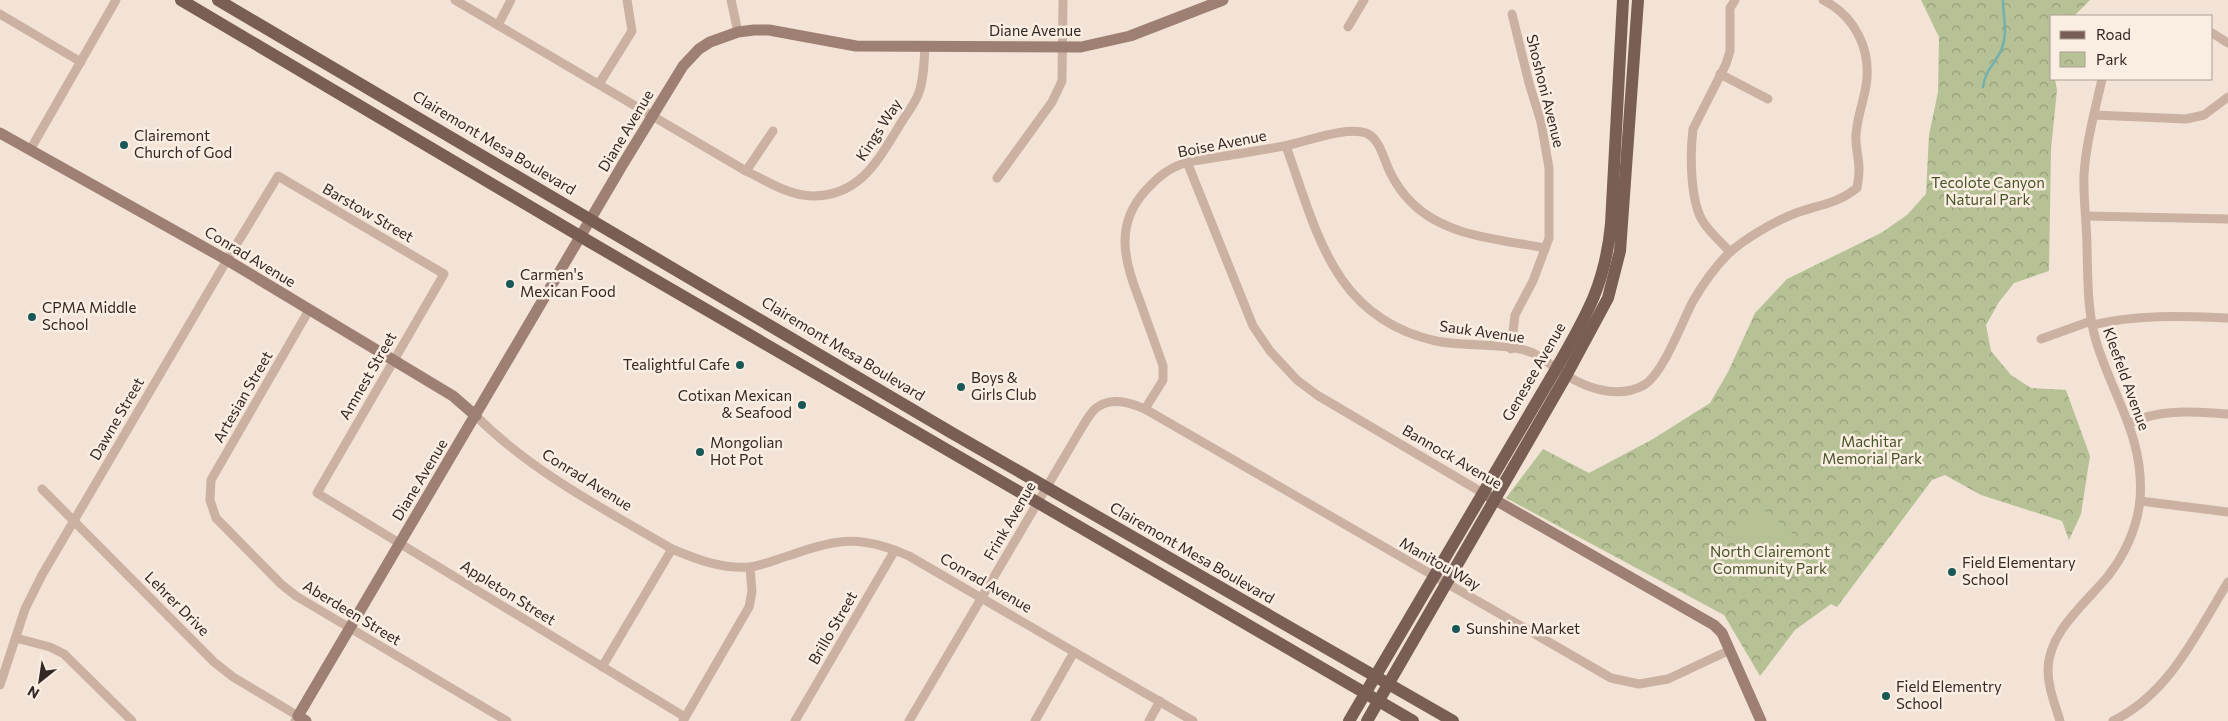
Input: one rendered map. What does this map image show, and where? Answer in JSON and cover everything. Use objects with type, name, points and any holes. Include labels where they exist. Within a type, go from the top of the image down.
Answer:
[{"type":"main road","points":[[181,0],[1222,612],[1413,721]]},
{"type":"main road","name":"Clairemont Mesa Boulevard","points":[[218,0],[1046,487],[1453,721]]},
{"type":"main road","name":"Genesee Avenue","points":[[1561,372],[1601,282],[1606,263],[1612,214],[1623,0]]},
{"type":"main road","name":"Genesee Avenue","points":[[1348,721],[1435,577],[1489,496],[1561,372],[1608,298],[1620,251],[1638,0]]},
{"type":"main road","name":"Genesee Avenue","points":[[1366,721],[1447,584],[1489,496]]},
{"type":"street","points":[[30,150],[116,0]]},
{"type":"street","points":[[455,0],[746,171],[773,131]]},
{"type":"street","points":[[498,25],[511,0]]},
{"type":"street","points":[[599,84],[632,31],[627,0]]},
{"type":"street","points":[[731,0],[738,32]]},
{"type":"street","points":[[997,178],[1052,102],[1062,81],[1063,0]]},
{"type":"street","name":"Diane Avenue","points":[[300,719],[349,629],[476,416],[590,219],[683,66],[699,49],[710,42],[738,32],[769,30],[856,46],[1081,47],[1130,36],[1223,0]]},
{"type":"street","points":[[1348,27],[1364,0]]},
{"type":"street","points":[[1730,252],[1703,222],[1697,211],[1694,195],[1693,129],[1726,64],[1730,51],[1730,8],[1734,0]]},
{"type":"street","name":"Sauk Avenue","points":[[1286,146],[1321,243],[1342,282],[1364,306],[1388,323],[1436,341],[1532,352],[1561,372],[1588,386],[1607,392],[1627,392],[1645,384],[1659,369],[1693,301],[1710,273],[1730,252],[1753,236],[1794,214],[1843,199],[1857,188],[1860,171],[1855,140],[1857,120],[1866,84],[1866,48],[1856,28],[1835,6],[1823,0]]},
{"type":"street","points":[[0,14],[81,62]]},
{"type":"street","name":"Shoshoni Avenue","points":[[1511,349],[1515,315],[1533,281],[1549,238],[1549,168],[1541,122],[1529,84],[1512,14]]},
{"type":"street","points":[[2213,34],[2228,43]]},
{"type":"street","name":"Kings Way","points":[[746,171],[785,190],[802,195],[815,196],[848,188],[874,166],[918,95],[925,46]]},
{"type":"street","points":[[1720,74],[1768,99]]},
{"type":"street","name":"Kleefeld Avenue","points":[[2060,721],[2050,689],[2048,668],[2050,654],[2067,622],[2108,576],[2126,548],[2133,532],[2140,501],[2139,465],[2130,424],[2100,352],[2088,302],[2087,216],[2084,177],[2088,139],[2102,80]]},
{"type":"street","points":[[2094,115],[2186,119],[2204,115],[2228,97]]},
{"type":"street","name":"Boise Avenue","points":[[1145,410],[1163,380],[1163,366],[1127,267],[1124,244],[1129,217],[1137,200],[1165,171],[1187,162],[1286,146],[1352,131],[1367,134],[1376,142],[1391,176],[1402,192],[1412,203],[1437,221],[1452,229],[1545,248]]},
{"type":"street","name":"Conrad Avenue","points":[[0,133],[227,260],[453,396],[500,439],[534,466],[672,550],[716,565],[750,567],[837,541],[853,540],[883,545],[981,598],[1193,721]]},
{"type":"street","name":"Bannock Avenue","points":[[1187,162],[1253,326],[1270,351],[1297,380],[1317,395],[1714,625],[1722,633],[1761,721]]},
{"type":"street","name":"Dawne Street","points":[[0,685],[25,609],[42,575],[278,176]]},
{"type":"street","name":"Barstow Street","points":[[278,176],[444,274]]},
{"type":"street","points":[[2087,216],[2228,219]]},
{"type":"street","name":"Amnest Street","points":[[317,493],[444,274]]},
{"type":"street","name":"Artesian Street","points":[[210,500],[212,480],[309,310]]},
{"type":"street","points":[[2041,339],[2092,323],[2118,318],[2164,315],[2228,318]]},
{"type":"street","name":"Frink Avenue","points":[[909,721],[1037,502],[1096,408],[1107,403],[1126,401],[1145,410]]},
{"type":"street","name":"Manitou Way","points":[[1145,410],[1611,678],[1639,684],[1668,679],[1730,650]]},
{"type":"street","points":[[2130,424],[2146,415],[2173,411],[2228,414]]},
{"type":"street","name":"Lehrer Drive","points":[[42,489],[214,662],[233,677],[300,719]]},
{"type":"street","name":"Appleton Street","points":[[317,493],[684,719]]},
{"type":"street","name":"Aberdeen Street","points":[[210,500],[216,518],[281,584],[296,596],[507,721]]},
{"type":"street","points":[[2140,501],[2228,512]]},
{"type":"street","points":[[602,667],[672,550]]},
{"type":"street","name":"Brillo Street","points":[[795,721],[895,550]]},
{"type":"street","points":[[684,719],[749,607],[752,592],[750,567]]},
{"type":"street","points":[[2113,721],[2130,712],[2161,686],[2175,668],[2228,582]]},
{"type":"street","points":[[16,638],[64,654],[132,721]]},
{"type":"street","points":[[1034,721],[1074,652]]},
{"type":"street","points":[[1148,721],[1160,702]]},
{"type":"green space","points":[[1921,0],[2090,0],[2075,15],[2050,15],[2050,80],[2055,80],[2057,90],[2051,149],[2049,271],[2014,283],[1999,302],[1986,325],[1991,351],[2011,375],[2031,388],[2066,390],[2090,456],[2081,514],[2069,540],[2062,521],[1981,495],[1945,475],[1932,480],[1837,607],[1831,604],[1795,630],[1760,676],[1724,615],[1506,498],[1543,449],[1589,473],[1653,439],[1710,403],[1728,372],[1755,313],[1787,279],[1881,233],[1907,215],[1926,194],[1929,135],[1938,92],[1939,37]]},
{"type":"green space","name":"North Clairemont Community Park","points":[[1757,504],[1794,535],[1769,564],[1732,533]]},
{"type":"waterway","points":[[1983,87],[1986,75],[2000,53],[2004,42],[2003,0]]},
{"type":"place","name":"Clairemont Church of God","points":[[124,145]]},
{"type":"place","name":"Carmen's Mexican Food","points":[[510,284]]},
{"type":"place","name":"CPMA Middle School","points":[[32,317]]},
{"type":"place","name":"Tealightful Cafe","points":[[740,365]]},
{"type":"place","name":"Boys & Girls Club","points":[[961,387]]},
{"type":"place","name":"Cotixan Mexican & Seafood","points":[[802,405]]},
{"type":"place","name":"Mongolian Hot Pot","points":[[700,452]]},
{"type":"place","name":"Field Elementary School","points":[[1952,572]]},
{"type":"place","name":"Sunshine Market","points":[[1456,629]]},
{"type":"place","name":"Field Elementry School","points":[[1886,696]]},
{"type":"park label","name":"Tecolote Canyon Natural Park","points":[[1988,192]]},
{"type":"park label","name":"Machitar Memorial Park","points":[[1872,450]]}]
